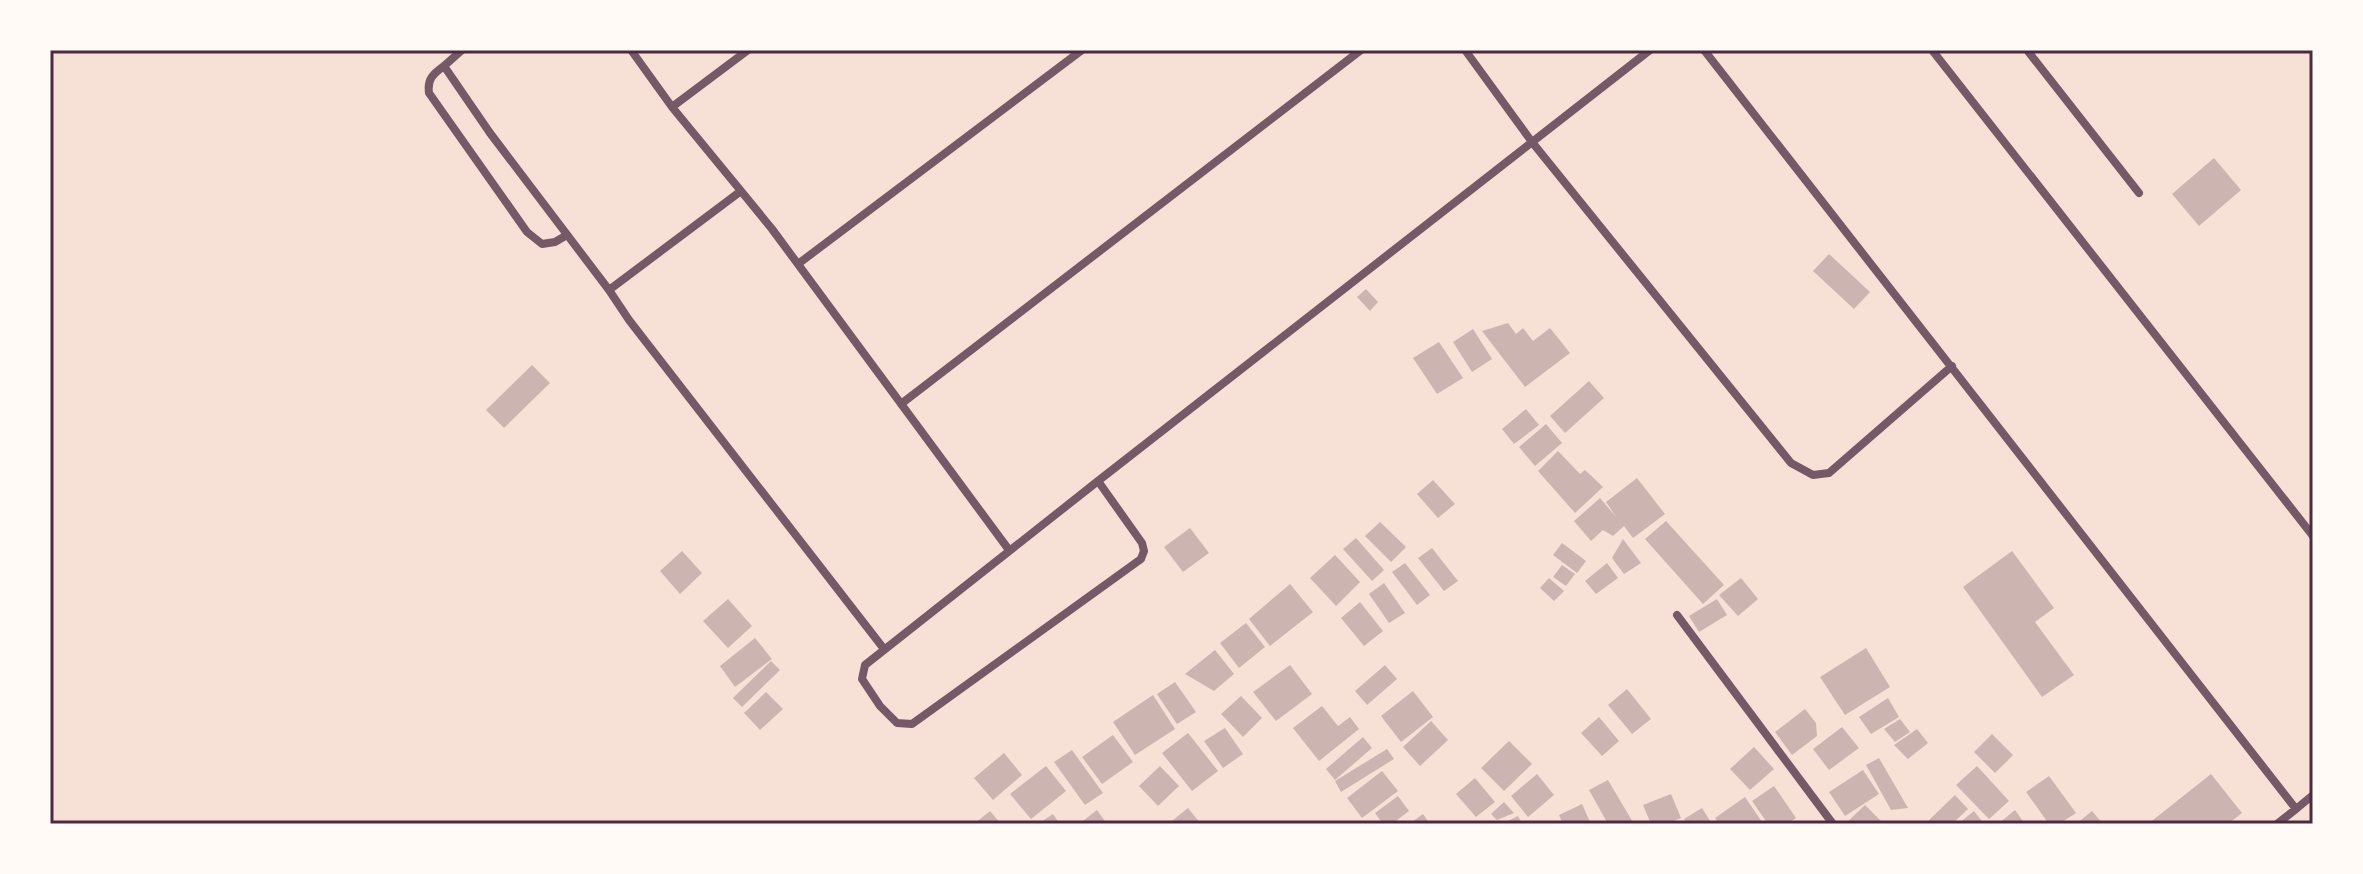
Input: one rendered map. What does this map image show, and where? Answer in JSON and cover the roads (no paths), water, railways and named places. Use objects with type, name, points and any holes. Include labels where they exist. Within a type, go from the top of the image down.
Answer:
[{"type":"street","points":[[462,50],[432,75],[428,84],[429,93],[527,232],[542,244],[555,242],[567,235]]},
{"type":"street","points":[[631,50],[672,107],[798,264],[1009,550]]},
{"type":"street","points":[[672,107],[748,50]]},
{"type":"street","points":[[798,264],[1082,50]]},
{"type":"street","points":[[901,404],[1361,50]]},
{"type":"street","points":[[1465,50],[1532,142],[1791,463],[1813,475],[1829,473],[1952,366]]},
{"type":"street","points":[[1098,481],[1142,543],[1144,551],[1141,559],[912,724],[897,723],[880,706],[862,679],[865,665],[1009,550],[1650,50]]},
{"type":"street","points":[[1704,50],[2296,809]]},
{"type":"street","points":[[1932,50],[2313,536]]},
{"type":"street","points":[[2027,50],[2139,193]]},
{"type":"street","points":[[444,66],[629,320],[884,649]]},
{"type":"street","points":[[609,290],[741,191]]},
{"type":"street","points":[[1677,615],[1833,824]]},
{"type":"street","points":[[2277,824],[2313,795]]}]
